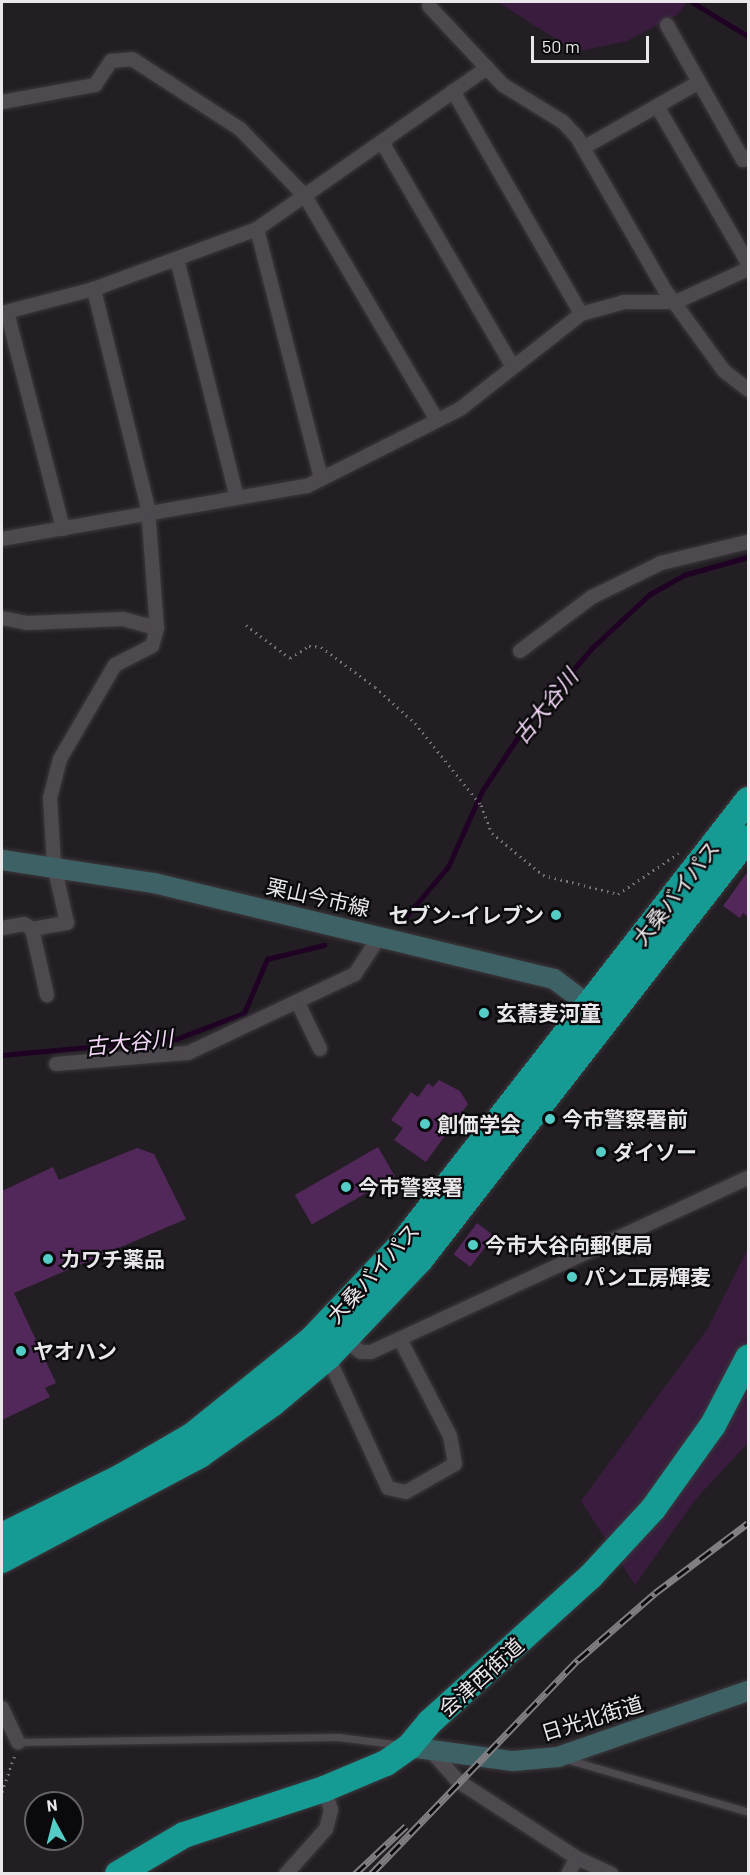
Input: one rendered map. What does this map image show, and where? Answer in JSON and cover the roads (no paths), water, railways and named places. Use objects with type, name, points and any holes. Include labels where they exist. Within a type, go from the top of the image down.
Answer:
[{"type":"highway","name":"大桑バイパス","points":[[2,1560],[200,1455],[272,1404],[337,1348],[588,1003],[748,800]]},
{"type":"highway","name":"大桑バイパス","points":[[2,1536],[121,1477],[222,1415],[312,1339],[386,1281],[607,1021],[748,838]]},
{"type":"highway","name":"会津西街道","points":[[118,1874],[184,1835],[324,1789],[420,1749],[430,1722],[590,1577],[653,1509],[713,1425],[748,1358]]},
{"type":"main road","name":"栗山今市線","points":[[2,860],[54,865],[154,883],[554,980],[588,1003],[607,1021]]},
{"type":"main road","name":"日光北街道","points":[[420,1749],[513,1761],[558,1757],[748,1691]]},
{"type":"street","points":[[429,6],[503,85],[563,122],[583,148],[674,302],[724,371],[748,390]]},
{"type":"street","points":[[667,25],[743,160],[748,157]]},
{"type":"street","points":[[2,102],[95,85],[111,61],[132,59],[240,129],[305,196],[437,420]]},
{"type":"street","points":[[63,529],[4,313],[94,289],[257,229],[487,68]]},
{"type":"street","points":[[583,148],[699,82]]},
{"type":"street","points":[[453,91],[580,314]]},
{"type":"street","points":[[657,106],[748,263]]},
{"type":"street","points":[[382,142],[513,367]]},
{"type":"street","points":[[257,229],[321,479]]},
{"type":"street","points":[[177,259],[237,497]]},
{"type":"street","points":[[2,539],[307,486],[437,420],[513,367],[580,314],[624,302],[674,302],[748,269]]},
{"type":"street","points":[[32,930],[67,922],[54,865],[50,798],[60,759],[116,665],[152,646],[157,628],[149,513],[94,289]]},
{"type":"street","points":[[520,651],[592,597],[661,563],[748,542]]},
{"type":"street","points":[[2,618],[27,623],[123,619],[157,628]]},
{"type":"street","points":[[2,927],[24,924],[32,930],[47,995]]},
{"type":"street","points":[[56,1064],[188,1053],[354,974],[380,936]]},
{"type":"street","points":[[297,1003],[320,1049]]},
{"type":"street","points":[[400,1339],[450,1436],[455,1464],[406,1492],[388,1488],[337,1348],[370,1352],[748,1178]]},
{"type":"street","points":[[2,1708],[18,1742]]},
{"type":"street","points":[[420,1749],[458,1781],[577,1858],[611,1874]]},
{"type":"street","points":[[286,1874],[326,1829],[331,1810],[324,1789]]},
{"type":"street","points":[[568,1874],[577,1858]]},
{"type":"lane","points":[[18,1742],[338,1737],[369,1738],[420,1749]]},
{"type":"lane","points":[[558,1757],[748,1812]]},
{"type":"waterway","points":[[692,2],[748,36]]},
{"type":"waterway","name":"古大谷川","points":[[402,921],[448,867],[482,791],[526,725],[592,648],[650,594],[684,575],[748,557]]},
{"type":"waterway","name":"古大谷川","points":[[2,1055],[176,1039],[244,1013],[267,959],[324,945]]},
{"type":"railway","points":[[371,1874],[578,1660],[655,1593],[748,1523]]},
{"type":"railway","points":[[355,1874],[406,1826]]},
{"type":"place","name":"セブン-イレブン","points":[[556,915]]},
{"type":"place","name":"玄蕎麦河童","points":[[484,1013]]},
{"type":"place","name":"今市警察署前","points":[[550,1119]]},
{"type":"place","name":"創価学会","points":[[425,1124]]},
{"type":"place","name":"ダイソー","points":[[601,1152]]},
{"type":"place","name":"今市警察署","points":[[346,1187]]},
{"type":"place","name":"今市大谷向郵便局","points":[[473,1245]]},
{"type":"place","name":"カワチ薬品","points":[[48,1259]]},
{"type":"place","name":"パン工房輝麦","points":[[572,1277]]},
{"type":"place","name":"ヤオハン","points":[[21,1351]]}]
